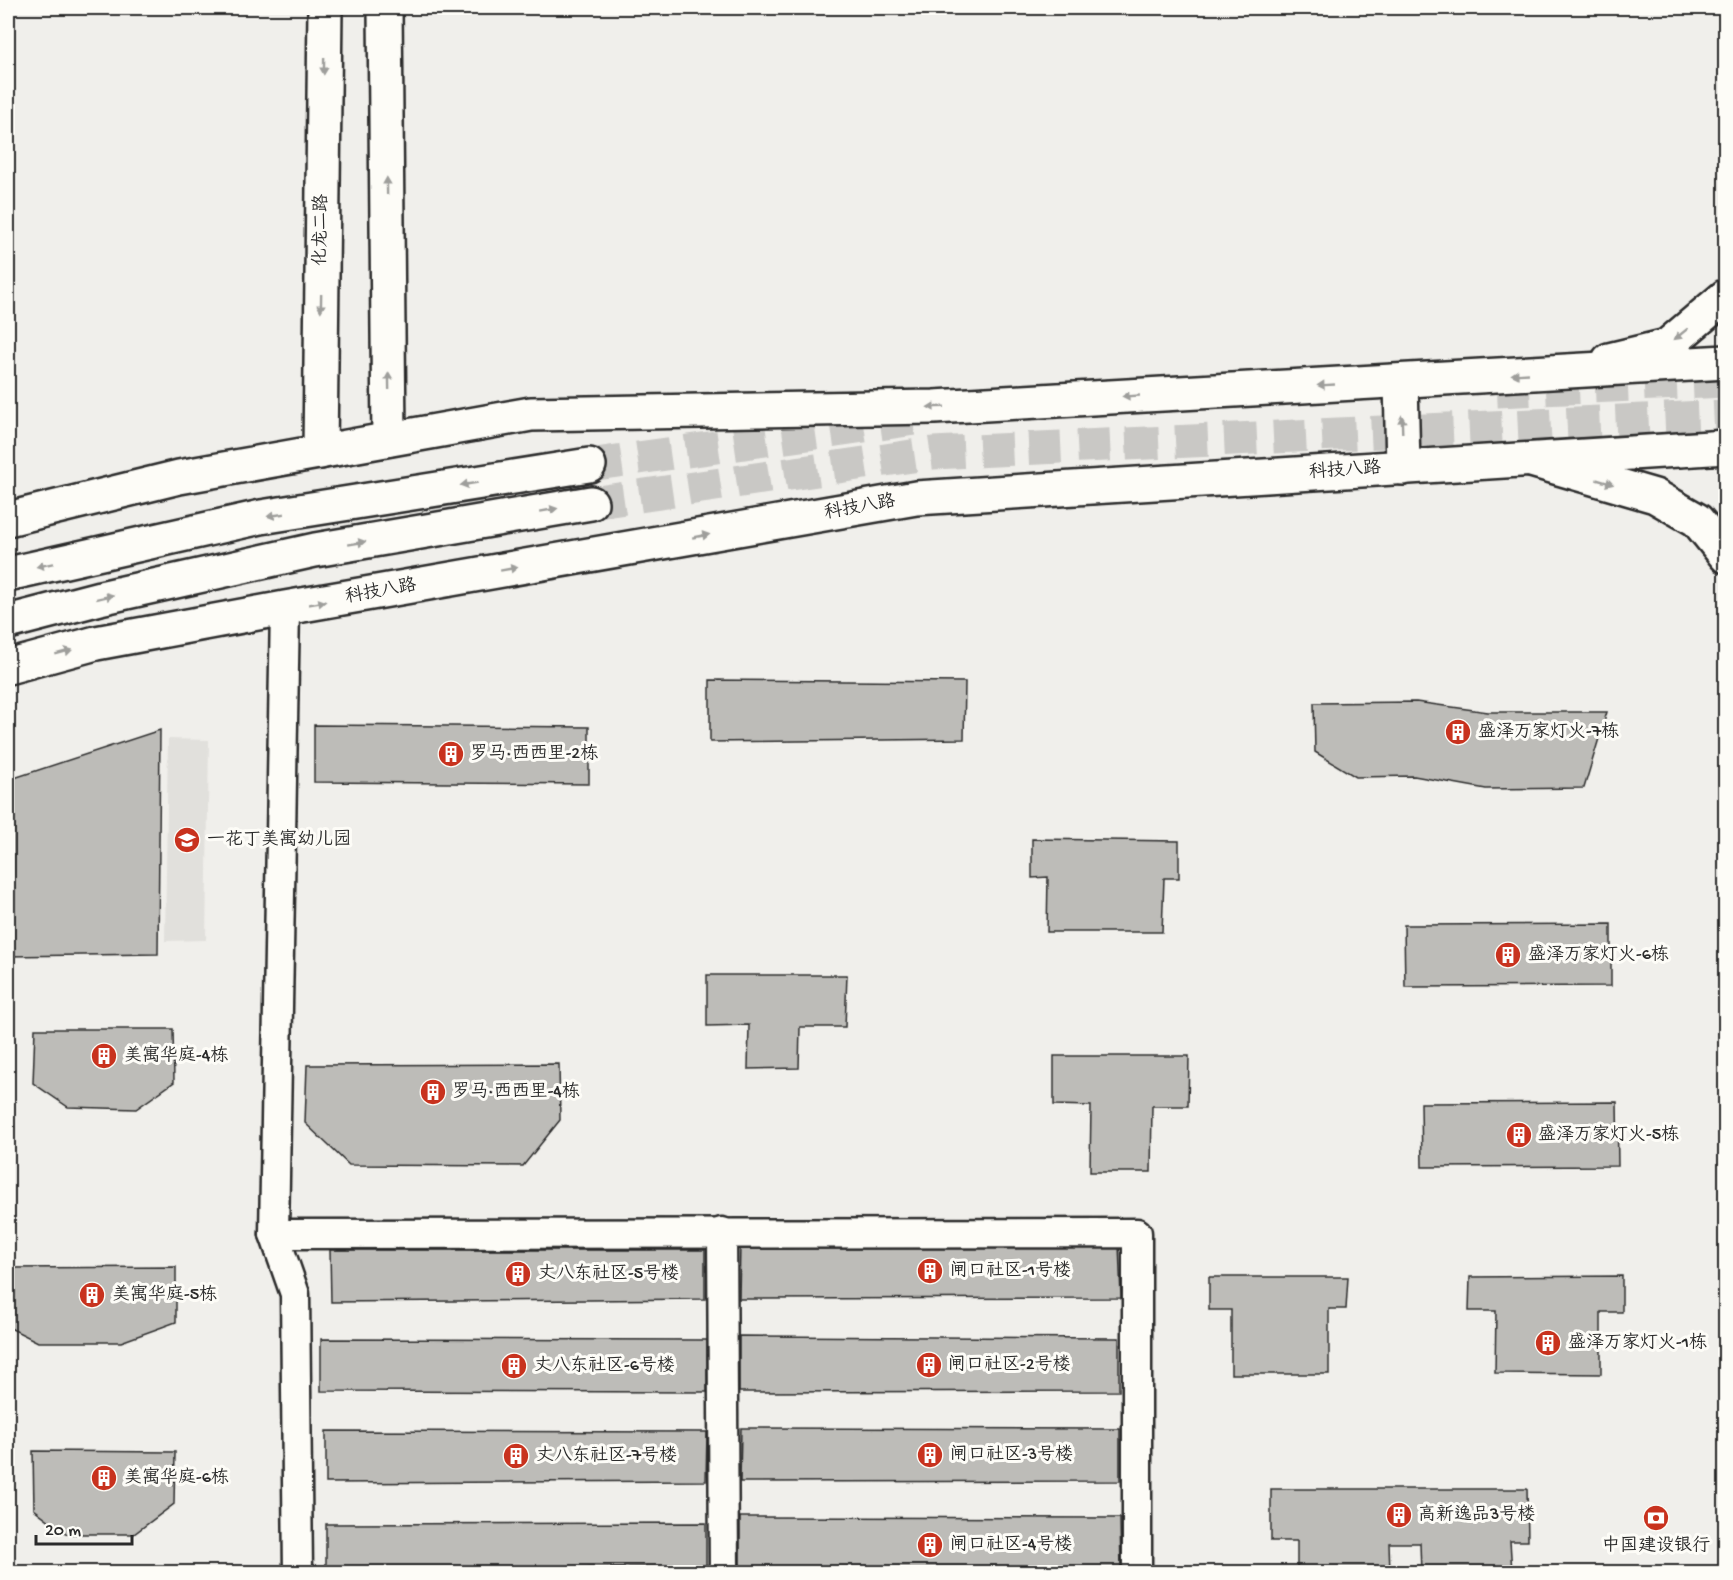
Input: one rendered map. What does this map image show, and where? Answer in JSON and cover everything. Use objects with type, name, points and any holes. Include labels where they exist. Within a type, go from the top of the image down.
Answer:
[{"type":"main road","name":"化龙二路","points":[[320,452],[325,8]]},
{"type":"main road","points":[[385,8],[389,440]]},
{"type":"main road","points":[[1560,372],[1667,346],[1725,296]]},
{"type":"main road","points":[[8,519],[179,477],[531,414],[934,407],[1725,362]]},
{"type":"main road","points":[[1401,381],[1403,468]]},
{"type":"main road","name":"科技八路","points":[[8,667],[96,643],[916,498],[1725,447]]},
{"type":"main road","points":[[1529,460],[1655,496],[1697,520],[1725,556]]},
{"type":"main road","points":[[8,574],[261,517],[589,465]]},
{"type":"main road","points":[[8,621],[315,550],[591,503]]},
{"type":"street","points":[[285,608],[274,1234],[295,1294],[298,1572]]},
{"type":"street","points":[[722,1232],[724,1572]]},
{"type":"street","points":[[274,1234],[1137,1233],[1137,1572]]},
{"type":"shaded area","name":"一花丁美寓幼儿园","points":[[168,739],[209,740],[206,940],[165,941]]},
{"type":"building","points":[[710,680],[965,682],[964,739],[710,742]]},
{"type":"building","name":"盛泽万家灯火-7栋","points":[[1416,702],[1488,712],[1607,712],[1584,788],[1486,789],[1414,776],[1356,777],[1315,752],[1314,703]]},
{"type":"building","name":"罗马·西西里-2栋","points":[[314,725],[589,727],[589,784],[314,782]]},
{"type":"building","points":[[160,730],[158,954],[8,956],[8,780]]},
{"type":"building","points":[[1032,839],[1179,841],[1179,878],[1164,878],[1162,932],[1047,932],[1048,877],[1032,878]]},
{"type":"building","name":"盛泽万家灯火-6栋","points":[[1611,924],[1611,986],[1405,987],[1404,925]]},
{"type":"building","points":[[707,975],[847,975],[845,1027],[800,1027],[799,1068],[748,1069],[749,1025],[707,1026]]},
{"type":"building","name":"美寓华庭-4栋","points":[[35,1029],[173,1029],[174,1082],[136,1109],[68,1107],[33,1083]]},
{"type":"building","points":[[1054,1056],[1189,1056],[1188,1106],[1152,1106],[1151,1172],[1090,1172],[1091,1106],[1054,1105]]},
{"type":"building","name":"罗马·西西里-4栋","points":[[559,1064],[560,1120],[523,1166],[349,1165],[305,1123],[307,1065]]},
{"type":"building","name":"盛泽万家灯火-5栋","points":[[1617,1102],[1618,1166],[1422,1167],[1421,1103]]},
{"type":"building","name":"闸口社区-1号楼","points":[[740,1244],[1119,1244],[1121,1298],[739,1299]]},
{"type":"building","name":"丈八东社区-5号楼","points":[[330,1250],[705,1250],[705,1299],[331,1302]]},
{"type":"building","name":"美寓华庭-5栋","points":[[176,1267],[176,1322],[121,1342],[38,1342],[8,1327],[8,1268]]},
{"type":"building","name":"盛泽万家灯火-1栋","points":[[1622,1276],[1622,1312],[1601,1312],[1601,1374],[1495,1373],[1496,1311],[1469,1311],[1470,1277]]},
{"type":"building","points":[[1209,1277],[1348,1277],[1346,1309],[1329,1309],[1329,1374],[1231,1374],[1231,1310],[1209,1310]]},
{"type":"building","name":"闸口社区-2号楼","points":[[739,1336],[1119,1338],[1119,1391],[739,1392]]},
{"type":"building","name":"丈八东社区-6号楼","points":[[321,1339],[707,1340],[707,1392],[321,1391]]},
{"type":"building","name":"闸口社区-3号楼","points":[[741,1428],[1120,1429],[1120,1481],[740,1482]]},
{"type":"building","name":"丈八东社区-7号楼","points":[[326,1431],[707,1432],[706,1481],[326,1483]]},
{"type":"building","name":"美寓华庭-6栋","points":[[33,1451],[175,1452],[174,1504],[134,1534],[67,1534],[34,1509]]},
{"type":"building","name":"高新逸品3号楼","points":[[1271,1489],[1527,1489],[1528,1541],[1510,1541],[1512,1572],[1421,1572],[1420,1543],[1389,1543],[1390,1572],[1297,1572],[1297,1541],[1271,1541]]},
{"type":"building","name":"闸口社区-4号楼","points":[[740,1517],[1120,1518],[1121,1572],[740,1572]]},
{"type":"building","points":[[706,1523],[706,1567],[326,1570],[326,1524]]},
{"type":"tunnel","points":[[1497,391],[1726,381]]},
{"type":"tunnel","points":[[591,503],[933,453],[1726,416]]},
{"type":"tunnel","points":[[589,465],[921,418]]},
{"type":"place","name":"盛泽万家灯火-7栋","points":[[1458,732]]},
{"type":"place","name":"罗马·西西里-2栋","points":[[451,754]]},
{"type":"place","name":"一花丁美寓幼儿园","points":[[187,840]]},
{"type":"place","name":"盛泽万家灯火-6栋","points":[[1508,955]]},
{"type":"place","name":"美寓华庭-4栋","points":[[104,1056]]},
{"type":"place","name":"罗马·西西里-4栋","points":[[433,1092]]},
{"type":"place","name":"盛泽万家灯火-5栋","points":[[1519,1135]]},
{"type":"place","name":"闸口社区-1号楼","points":[[930,1271]]},
{"type":"place","name":"丈八东社区-5号楼","points":[[518,1274]]},
{"type":"place","name":"美寓华庭-5栋","points":[[92,1295]]},
{"type":"place","name":"盛泽万家灯火-1栋","points":[[1548,1343]]},
{"type":"place","name":"闸口社区-2号楼","points":[[929,1365]]},
{"type":"place","name":"丈八东社区-6号楼","points":[[514,1366]]},
{"type":"place","name":"闸口社区-3号楼","points":[[930,1455]]},
{"type":"place","name":"丈八东社区-7号楼","points":[[516,1456]]},
{"type":"place","name":"美寓华庭-6栋","points":[[104,1478]]},
{"type":"place","name":"高新逸品3号楼","points":[[1399,1515]]},
{"type":"place","name":"中国建设银行","points":[[1656,1518]]},
{"type":"place","name":"闸口社区-4号楼","points":[[930,1545]]}]
